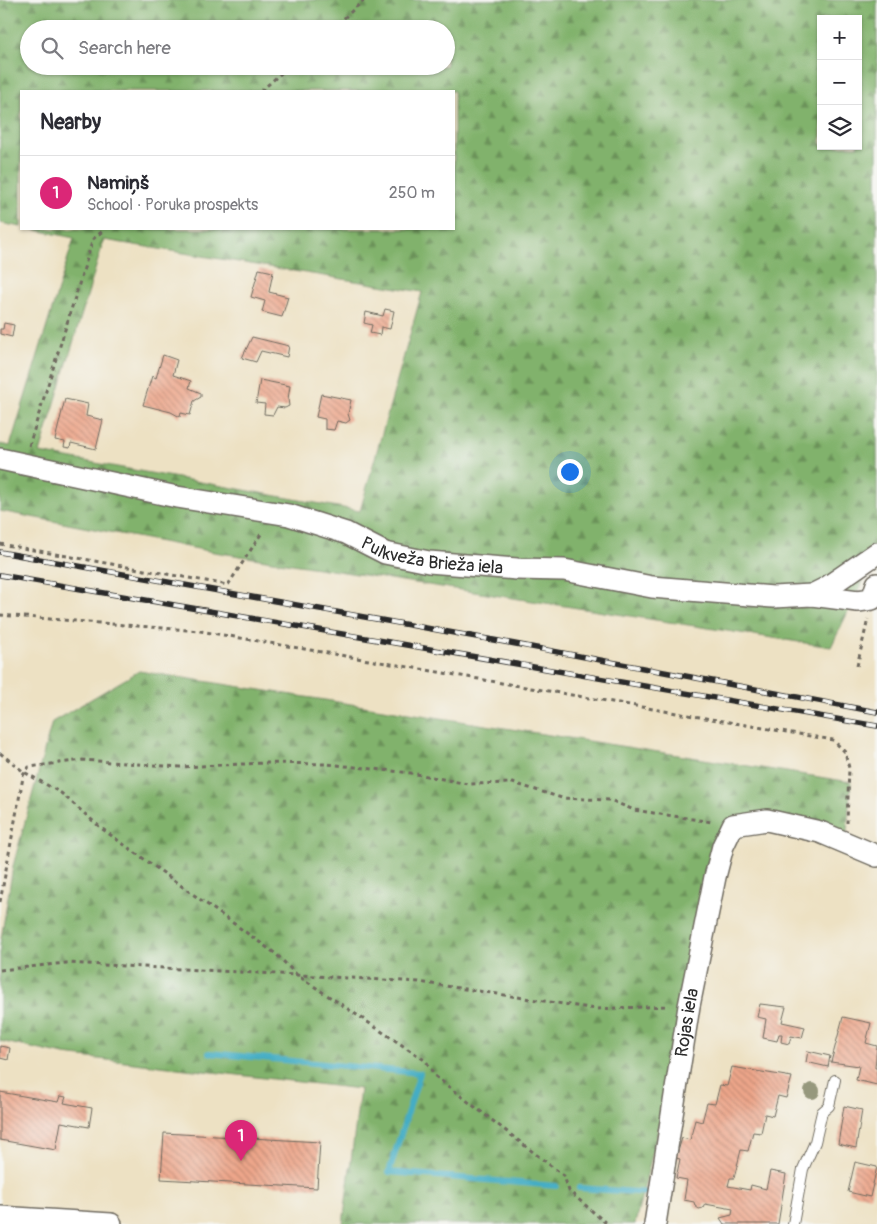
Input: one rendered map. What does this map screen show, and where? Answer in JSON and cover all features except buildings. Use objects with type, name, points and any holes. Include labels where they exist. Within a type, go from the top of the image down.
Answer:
[{"type":"street","name":"Pulkveža Brieža iela","points":[[10,461],[177,497],[276,512],[346,533],[385,553],[429,562],[517,570],[564,570],[652,587],[779,598],[812,595],[858,601],[875,591]]},
{"type":"street","points":[[812,595],[826,588],[877,553]]},
{"type":"street","points":[[733,825],[767,820],[820,832],[877,856]]},
{"type":"street","name":"Rojas iela","points":[[655,1224],[689,1006],[715,877],[723,846],[733,825]]},
{"type":"street","points":[[0,1217],[111,1224]]},
{"type":"lane","points":[[793,1224],[804,1169],[815,1142],[822,1112],[829,1106],[835,1080]]},
{"type":"path","points":[[342,20],[364,0]]},
{"type":"path","points":[[262,90],[279,75]]},
{"type":"path","points":[[10,461],[26,457],[92,240],[104,230]]},
{"type":"path","points":[[0,544],[228,585],[276,512]]},
{"type":"path","points":[[857,666],[875,591]]},
{"type":"path","points":[[0,615],[200,631],[833,740],[845,752],[849,768],[846,843]]},
{"type":"path","points":[[0,753],[24,772],[61,793],[101,828],[276,954],[297,975],[426,1061],[435,1076],[564,1176],[569,1191],[607,1224]]},
{"type":"path","points":[[0,902],[24,772],[29,766],[83,760],[180,767],[264,763],[327,764],[411,773],[468,784],[513,783],[562,798],[610,800],[634,810],[733,825]]},
{"type":"path","points":[[0,970],[66,963],[297,975],[419,982],[596,1009],[689,1006]]},
{"type":"green space","points":[[0,0],[877,0],[877,552],[831,647],[214,552],[0,511],[0,444],[10,446],[74,238],[36,230],[455,230],[455,90],[20,90],[20,227],[0,223]],"holes":[[[104,240],[422,292],[360,511],[40,453]]]},
{"type":"green space","points":[[139,671],[851,782],[846,843],[733,825],[635,1224],[343,1224],[360,1089],[64,1055],[0,1041],[0,945],[13,866],[52,722]]},
{"type":"waterway","points":[[209,1053],[420,1073],[389,1172],[556,1186]]},
{"type":"waterway","points":[[579,1188],[650,1193]]},
{"type":"railway","points":[[0,552],[499,641],[877,712]]},
{"type":"railway","points":[[0,575],[877,726]]},
{"type":"place","name":"Namiņš","points":[[241,1161]]}]
